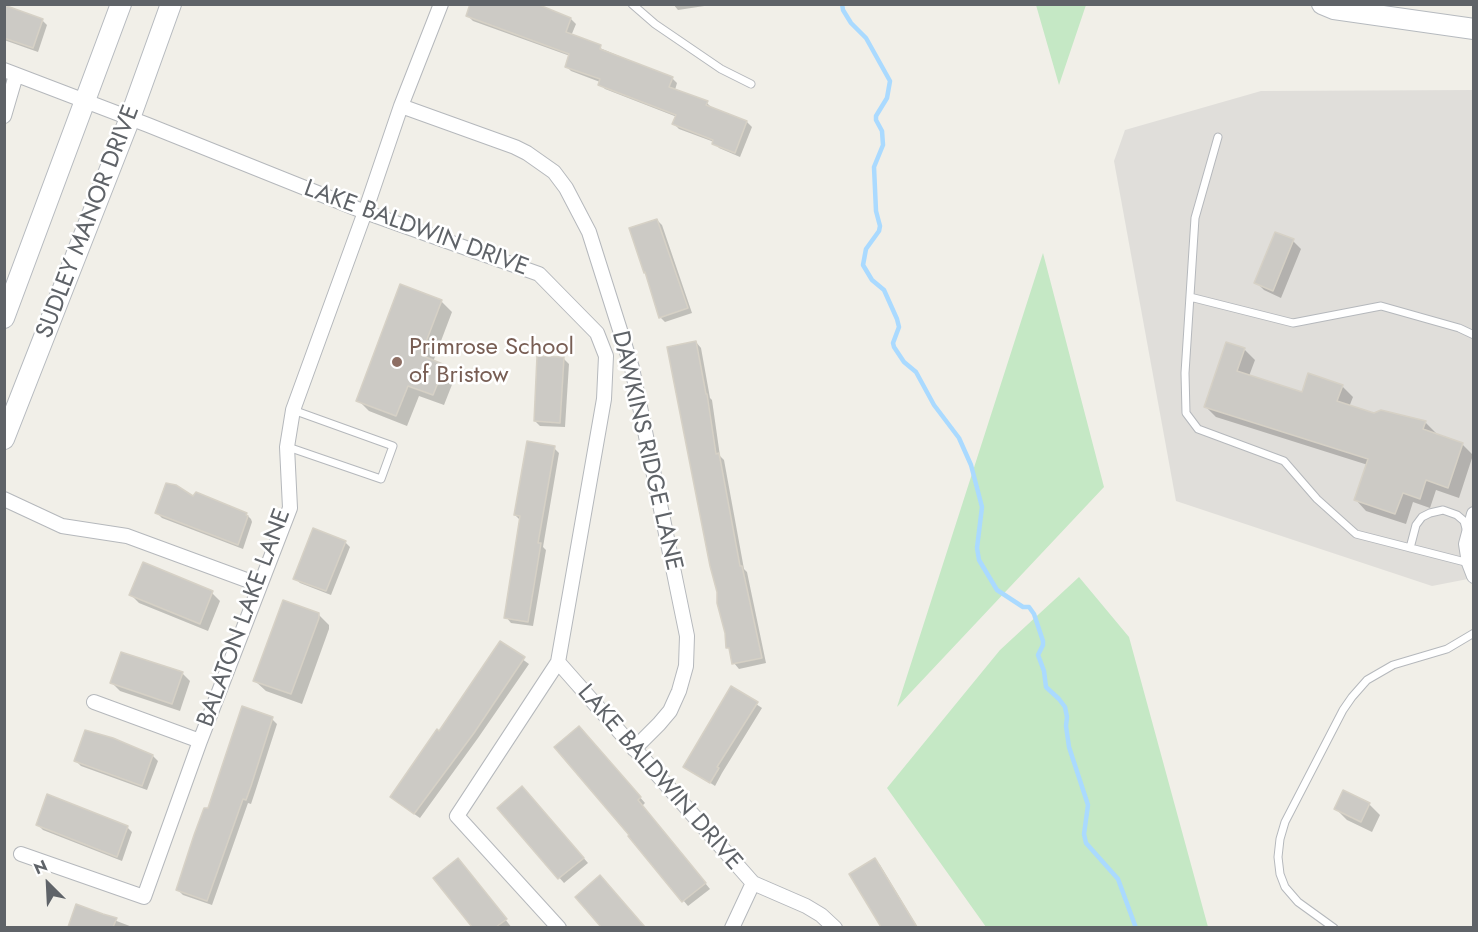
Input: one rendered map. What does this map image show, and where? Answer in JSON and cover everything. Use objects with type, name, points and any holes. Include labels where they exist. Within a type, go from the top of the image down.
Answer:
[{"type":"main road","name":"SUDLEY MANOR DRIVE","points":[[4,318],[121,4]]},
{"type":"main road","name":"SUDLEY MANOR DRIVE","points":[[4,439],[130,118],[171,4]]},
{"type":"main road","points":[[1322,4],[1334,9],[1473,29]]},
{"type":"street","name":"BALATON LAKE LANE","points":[[21,854],[144,897],[200,741],[290,508],[287,447],[293,410],[401,106],[441,4]]},
{"type":"street","name":"LAKE BALDWIN DRIVE","points":[[10,73],[85,100],[365,212],[539,274],[591,326],[603,346],[607,365],[604,399],[558,662],[457,816],[559,927]]},
{"type":"street","points":[[4,116],[10,73]]},
{"type":"street","name":"DAWKINS RIDGE LANE","points":[[401,106],[515,147],[534,158],[554,172],[566,188],[590,232],[632,368],[687,636],[686,666],[674,701],[659,724],[634,749]]},
{"type":"street","points":[[4,499],[62,526],[127,536],[260,585]]},
{"type":"street","points":[[1471,570],[1467,534],[1473,514]]},
{"type":"street","name":"LAKE BALDWIN DRIVE","points":[[558,662],[753,883],[732,927]]},
{"type":"street","points":[[94,702],[200,741]]},
{"type":"street","points":[[753,883],[806,906],[835,927]]},
{"type":"lane","points":[[632,4],[655,24],[721,69],[751,84]]},
{"type":"lane","points":[[1218,136],[1195,218],[1184,392],[1186,413],[1198,429],[1284,461],[1317,499],[1356,534],[1410,548],[1471,570]]},
{"type":"lane","points":[[1190,297],[1293,323],[1381,306],[1459,328],[1473,335]]},
{"type":"lane","points":[[287,447],[381,479],[393,446],[293,410]]},
{"type":"lane","points":[[1410,548],[1416,525],[1422,517],[1430,513],[1443,510],[1457,515],[1464,521],[1467,534]]},
{"type":"lane","points":[[1334,927],[1298,902],[1285,887],[1280,874],[1278,857],[1285,822],[1343,710],[1367,680],[1393,665],[1447,648],[1473,633]]},
{"type":"shaded area","points":[[1473,90],[1473,578],[1432,586],[1176,501],[1114,161],[1125,130],[1261,91]]},
{"type":"green space","points":[[1036,5],[1086,5],[1059,85]]},
{"type":"green space","points":[[1043,253],[1104,487],[897,707]]},
{"type":"green space","points":[[1079,577],[1129,637],[1208,927],[986,927],[887,788],[1000,650]]},
{"type":"building","points":[[470,4],[537,4],[571,18],[566,32],[601,45],[600,49],[673,77],[669,87],[708,101],[706,105],[747,121],[735,153],[712,144],[713,140],[672,124],[676,115],[598,85],[600,79],[565,67],[569,54],[466,16]]},
{"type":"building","points":[[4,5],[43,19],[33,48],[4,38]]},
{"type":"building","points":[[657,219],[688,308],[659,318],[629,228]]},
{"type":"building","points":[[1275,232],[1294,239],[1273,291],[1254,283]]},
{"type":"building","points":[[400,284],[442,300],[421,355],[445,365],[433,395],[408,386],[396,416],[356,401]]},
{"type":"building","points":[[696,341],[716,454],[719,453],[740,566],[742,566],[762,658],[732,664],[729,648],[726,648],[717,592],[667,347]]},
{"type":"building","points":[[1226,342],[1245,348],[1237,371],[1302,392],[1308,373],[1343,385],[1337,401],[1374,413],[1381,410],[1426,421],[1423,429],[1463,443],[1448,488],[1426,480],[1420,499],[1403,493],[1395,514],[1354,500],[1368,459],[1204,407]]},
{"type":"building","points":[[537,356],[564,357],[560,423],[534,421]]},
{"type":"building","points":[[527,441],[555,446],[538,543],[541,543],[528,622],[504,618],[520,516],[514,515]]},
{"type":"building","points":[[166,483],[176,485],[193,496],[196,492],[247,513],[238,545],[155,513]]},
{"type":"building","points":[[313,528],[346,541],[326,591],[293,579]]},
{"type":"building","points":[[143,562],[213,591],[200,624],[129,595]]},
{"type":"building","points":[[283,600],[319,613],[291,694],[253,681]]},
{"type":"building","points":[[500,641],[525,657],[474,733],[414,814],[390,797],[437,729],[439,731]]},
{"type":"building","points":[[121,652],[183,672],[172,704],[110,683]]},
{"type":"building","points":[[731,686],[758,702],[717,767],[719,768],[710,783],[683,767]]},
{"type":"building","points":[[242,706],[273,717],[246,800],[243,799],[207,901],[176,890],[204,808],[208,808]]},
{"type":"building","points":[[579,726],[641,797],[638,800],[706,883],[682,902],[554,747]]},
{"type":"building","points":[[85,730],[113,738],[153,755],[142,786],[74,761]]},
{"type":"building","points":[[522,786],[584,858],[558,879],[497,808]]},
{"type":"building","points":[[1343,790],[1370,803],[1361,822],[1334,809]]},
{"type":"building","points":[[47,794],[128,826],[117,857],[36,825]]},
{"type":"building","points":[[458,858],[507,919],[496,927],[472,927],[433,878]]},
{"type":"building","points":[[875,858],[917,927],[881,927],[849,874]]},
{"type":"building","points":[[600,875],[645,927],[601,927],[575,897]]},
{"type":"building","points":[[76,904],[117,918],[113,927],[68,927]]},
{"type":"waterway","points":[[842,4],[851,23],[866,38],[890,81],[887,98],[876,116],[882,131],[883,145],[874,167],[876,211],[880,226],[866,249],[863,265],[872,280],[884,290],[897,319],[899,327],[893,343],[894,347],[904,362],[916,372],[934,405],[959,438],[971,465],[982,507],[977,548],[979,560],[997,590],[1023,607],[1029,607],[1034,614],[1043,641],[1038,655],[1044,671],[1046,687],[1065,707],[1069,747],[1088,805],[1084,834],[1086,843],[1118,879],[1136,928]]},
{"type":"place","name":"Primrose School of Bristow","points":[[397,362]]}]
